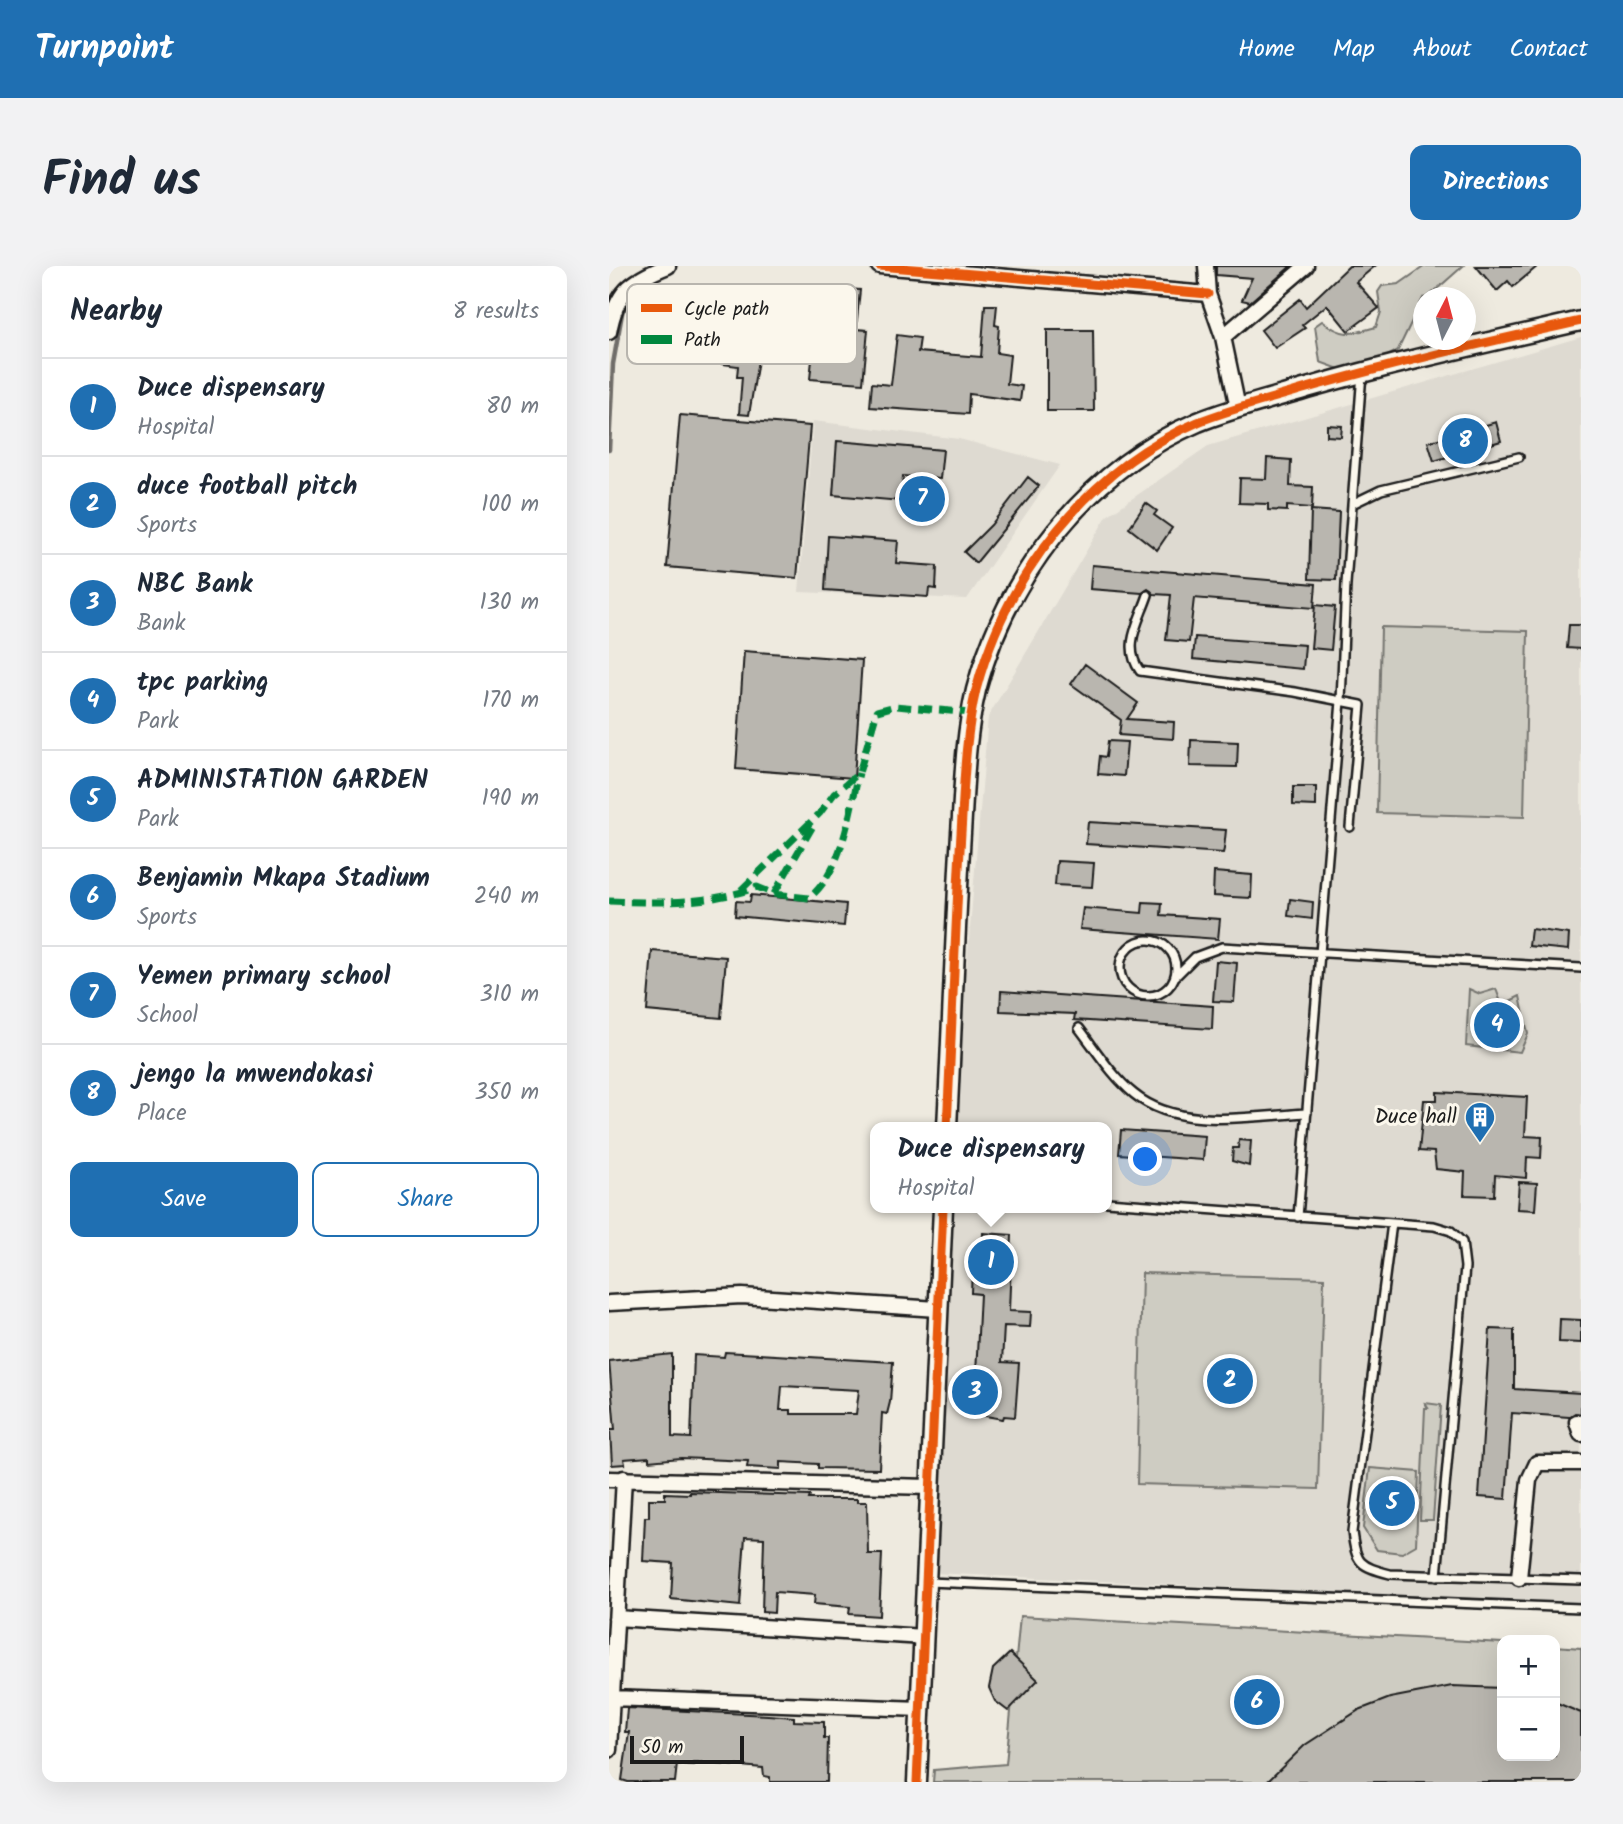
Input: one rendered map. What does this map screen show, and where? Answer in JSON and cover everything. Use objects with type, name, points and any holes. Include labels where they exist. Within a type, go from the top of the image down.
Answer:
[{"type":"street","points":[[636,284],[668,266]]},
{"type":"street","points":[[879,266],[1208,294]]},
{"type":"street","points":[[1206,266],[1208,294],[1223,337],[1238,408]]},
{"type":"street","points":[[1223,337],[1306,266]]},
{"type":"street","points":[[609,332],[614,305],[627,291]]},
{"type":"street","points":[[947,1122],[959,869],[968,750],[976,693],[1002,617],[1050,540],[1107,479],[1143,452],[1178,432],[1238,408],[1362,373],[1581,321]]},
{"type":"street","points":[[917,1782],[943,1213]]},
{"type":"street","points":[[609,1303],[742,1296],[937,1309]]},
{"type":"street","points":[[1519,1578],[1529,1480],[1537,1463],[1581,1463]]},
{"type":"street","points":[[609,1750],[616,1618],[616,1478],[930,1486]]},
{"type":"street","points":[[616,1618],[924,1637]]},
{"type":"street","points":[[611,1698],[921,1709]]},
{"type":"lane","points":[[1299,1217],[1341,701],[1346,584],[1362,373]]},
{"type":"lane","points":[[1354,503],[1381,490],[1519,457]]},
{"type":"lane","points":[[1147,595],[1130,648],[1133,661],[1140,671],[1295,692],[1361,705],[1350,827]]},
{"type":"lane","points":[[1176,976],[1176,961],[1169,948],[1156,941],[1140,941],[1128,948],[1120,961],[1120,976],[1127,989],[1140,996],[1162,993],[1195,957],[1221,947],[1581,968]]},
{"type":"lane","points":[[1079,1028],[1108,1067],[1133,1093],[1152,1106],[1182,1115],[1228,1118],[1307,1113]]},
{"type":"lane","points":[[1112,1202],[1434,1226],[1451,1231],[1462,1242],[1465,1267],[1437,1576]]},
{"type":"lane","points":[[1392,1223],[1352,1532],[1355,1556],[1365,1567],[1390,1574],[1581,1580]]},
{"type":"lane","points":[[924,1582],[1581,1608]]},
{"type":"shaded area","points":[[1425,266],[1463,266],[1439,287],[1413,287],[1413,319],[1398,350],[1368,367],[1342,370],[1320,362],[1315,326],[1322,321],[1336,330],[1348,333],[1376,327],[1381,312],[1378,292],[1382,286],[1399,284]]},
{"type":"shaded area","points":[[1581,337],[1581,1604],[933,1573],[949,1213],[1112,1213],[1112,1122],[953,1122],[988,717],[1107,516],[1208,446]]},
{"type":"shaded area","points":[[813,421],[959,439],[1060,465],[967,599],[799,592]]},
{"type":"shaded area","points":[[1381,627],[1528,631],[1524,817],[1377,813]]},
{"type":"shaded area","points":[[1469,989],[1480,994],[1496,989],[1502,1005],[1520,996],[1528,1034],[1520,1052],[1466,1046]]},
{"type":"shaded area","points":[[1142,1273],[1324,1278],[1318,1489],[1137,1484]]},
{"type":"shaded area","points":[[1425,1403],[1441,1405],[1433,1520],[1420,1520],[1425,1408],[1428,1408]]},
{"type":"shaded area","points":[[1370,1468],[1419,1472],[1416,1545],[1402,1553],[1377,1550],[1363,1528]]},
{"type":"shaded area","points":[[1020,1616],[1497,1643],[1497,1761],[1560,1761],[1560,1646],[1581,1648],[1581,1782],[933,1782],[934,1770],[1006,1764]]},
{"type":"building","points":[[1216,266],[1291,266],[1250,302],[1242,300],[1252,278],[1216,275]]},
{"type":"building","points":[[1349,266],[1375,266],[1356,282],[1379,308],[1348,331],[1327,305],[1302,325],[1305,328],[1275,348],[1261,330],[1300,299],[1306,307]]},
{"type":"building","points":[[1476,266],[1538,266],[1513,287],[1508,281],[1497,291]]},
{"type":"building","points":[[857,290],[860,290],[857,319]]},
{"type":"building","points":[[985,305],[997,305],[997,353],[1010,355],[1007,384],[1022,386],[1020,401],[969,394],[968,414],[870,407],[872,383],[891,385],[897,335],[920,338],[918,352],[981,357]]},
{"type":"building","points":[[857,329],[868,330],[863,383],[810,379],[812,364],[857,364]]},
{"type":"building","points":[[1047,330],[1093,330],[1094,411],[1047,411]]},
{"type":"building","points":[[722,364],[757,364],[749,415],[739,414],[742,377],[737,377],[738,366]]},
{"type":"building","points":[[680,415],[810,426],[797,578],[667,567]]},
{"type":"building","points":[[1496,422],[1501,441],[1434,461],[1428,442]]},
{"type":"building","points":[[1327,425],[1342,426],[1341,437],[1327,436]]},
{"type":"building","points":[[837,441],[943,450],[940,479],[903,476],[901,501],[833,495]]},
{"type":"building","points":[[1267,458],[1291,460],[1290,486],[1313,487],[1312,508],[1287,506],[1287,511],[1268,510],[1268,504],[1239,503],[1240,478],[1266,479]]},
{"type":"building","points":[[1028,477],[1039,486],[976,563],[964,552],[991,525]]},
{"type":"building","points":[[1146,503],[1157,511],[1154,515],[1172,528],[1157,550],[1129,528]]},
{"type":"building","points":[[1311,510],[1339,512],[1336,580],[1309,579]]},
{"type":"building","points":[[828,536],[898,541],[896,563],[937,566],[936,589],[929,588],[928,597],[825,590]]},
{"type":"building","points":[[1092,565],[1316,584],[1314,608],[1194,598],[1189,642],[1166,640],[1171,595],[1154,594],[1148,589],[1142,593],[1090,589]]},
{"type":"building","points":[[1315,605],[1335,607],[1331,650],[1311,648]]},
{"type":"building","points":[[1569,625],[1581,625],[1581,649],[1567,648]]},
{"type":"building","points":[[1195,637],[1305,645],[1303,669],[1193,659]]},
{"type":"building","points":[[744,651],[862,660],[854,778],[736,769]]},
{"type":"building","points":[[1085,664],[1138,703],[1127,719],[1174,722],[1173,739],[1119,735],[1121,720],[1071,684]]},
{"type":"building","points":[[1191,740],[1238,742],[1237,767],[1190,766]]},
{"type":"building","points":[[1108,741],[1127,742],[1124,776],[1098,774],[1100,756],[1106,757]]},
{"type":"building","points":[[1293,787],[1316,787],[1316,806],[1293,805]]},
{"type":"building","points":[[1088,822],[1226,830],[1224,849],[1223,853],[1086,844]]},
{"type":"building","points":[[1057,861],[1094,863],[1092,887],[1055,885]]},
{"type":"building","points":[[1214,872],[1252,875],[1251,898],[1213,896]]},
{"type":"building","points":[[751,895],[846,904],[844,926],[735,916],[736,901],[750,902]]},
{"type":"building","points":[[1290,899],[1313,902],[1312,919],[1288,916]]},
{"type":"building","points":[[1143,902],[1162,903],[1161,915],[1220,919],[1218,939],[1080,929],[1083,908],[1142,913]]},
{"type":"building","points":[[1531,929],[1569,934],[1568,950],[1529,946]]},
{"type":"building","points":[[652,951],[726,957],[721,1018],[647,1011]]},
{"type":"building","points":[[1216,961],[1237,963],[1234,1002],[1213,1001]]},
{"type":"building","points":[[1001,991],[1213,1006],[1212,1029],[1074,1020],[1075,1014],[1000,1011]]},
{"type":"building","name":"Duce hall","points":[[1437,1092],[1527,1097],[1525,1136],[1542,1137],[1541,1158],[1527,1157],[1526,1178],[1495,1175],[1494,1196],[1464,1195],[1465,1172],[1436,1169],[1434,1152],[1419,1151],[1424,1100],[1437,1100]]},
{"type":"building","points":[[1121,1130],[1205,1136],[1203,1160],[1119,1154]]},
{"type":"building","points":[[1239,1140],[1251,1141],[1249,1166],[1232,1161],[1233,1148],[1238,1148]]},
{"type":"building","points":[[1519,1182],[1537,1183],[1535,1210],[1517,1209]]},
{"type":"building","points":[[983,1233],[1012,1235],[1009,1311],[1031,1312],[1030,1327],[1004,1326],[1002,1362],[1019,1363],[1015,1417],[1004,1416],[1003,1419],[974,1414],[980,1294],[971,1293],[972,1269],[973,1255],[982,1256]]},
{"type":"building","points":[[1560,1319],[1581,1320],[1581,1343],[1559,1342]]},
{"type":"building","points":[[1490,1329],[1514,1330],[1514,1389],[1581,1393],[1581,1414],[1575,1413],[1569,1417],[1512,1413],[1506,1499],[1479,1497]]},
{"type":"building","points":[[725,1352],[893,1362],[890,1402],[887,1414],[882,1413],[879,1469],[818,1468],[818,1464],[781,1462],[781,1469],[747,1467],[748,1461],[681,1458],[649,1461],[649,1457],[624,1459],[625,1464],[612,1465],[610,1430],[615,1430],[609,1361],[672,1354],[672,1437],[691,1438],[694,1355],[724,1357]],"holes":[[[782,1386],[859,1390],[856,1414],[791,1414],[791,1410],[780,1410]]]},
{"type":"building","points":[[665,1493],[810,1496],[809,1499],[857,1499],[857,1502],[867,1502],[868,1554],[882,1554],[879,1616],[849,1614],[850,1607],[814,1604],[815,1595],[775,1592],[774,1613],[762,1612],[764,1538],[745,1537],[740,1606],[671,1599],[673,1563],[643,1561],[645,1517],[649,1517],[649,1499],[665,1499]]},
{"type":"building","points":[[1010,1653],[1038,1680],[1008,1711],[995,1701],[989,1688],[993,1669]]},
{"type":"building","points":[[1452,1686],[1497,1688],[1497,1761],[1560,1761],[1560,1704],[1581,1713],[1581,1782],[1267,1782],[1305,1745],[1359,1710],[1390,1698]]},
{"type":"building","points":[[627,1708],[768,1715],[794,1717],[794,1721],[824,1722],[824,1738],[828,1738],[827,1782],[770,1782],[770,1777],[764,1776],[763,1768],[694,1762],[694,1765],[677,1764],[675,1782],[622,1780],[629,1732],[625,1732]]},
{"type":"waterway","points":[[609,450],[613,364],[623,308],[627,309]]},
{"type":"marked path","points":[[741,890],[820,813],[834,794],[859,773],[877,711],[896,706],[972,713]]},
{"type":"marked path","points":[[609,901],[665,902],[703,899],[757,887],[774,894],[809,898],[821,886],[837,857],[859,773]]},
{"type":"marked path","points":[[774,894],[814,824]]},
{"type":"cycle path","points":[[879,266],[1208,294]]},
{"type":"cycle path","points":[[947,1122],[963,797],[972,707],[990,647],[1008,606],[1030,567],[1057,530],[1087,497],[1121,468],[1158,442],[1198,422],[1375,370],[1581,321]]},
{"type":"cycle path","points":[[917,1782],[943,1213]]},
{"type":"place","name":"jengo la mwendokasi","points":[[1465,441]]},
{"type":"place","name":"Yemen primary school","points":[[922,499]]},
{"type":"place","name":"tpc parking","points":[[1497,1025]]},
{"type":"place","name":"Duce hall","points":[[1480,1144]]},
{"type":"place","name":"Duce dispensary","points":[[991,1262]]},
{"type":"place","name":"duce football pitch","points":[[1230,1381]]},
{"type":"place","name":"NBC Bank","points":[[975,1392]]},
{"type":"place","name":"ADMINISTATION GARDEN","points":[[1392,1503]]},
{"type":"place","name":"Benjamin Mkapa Stadium","points":[[1257,1702]]}]
